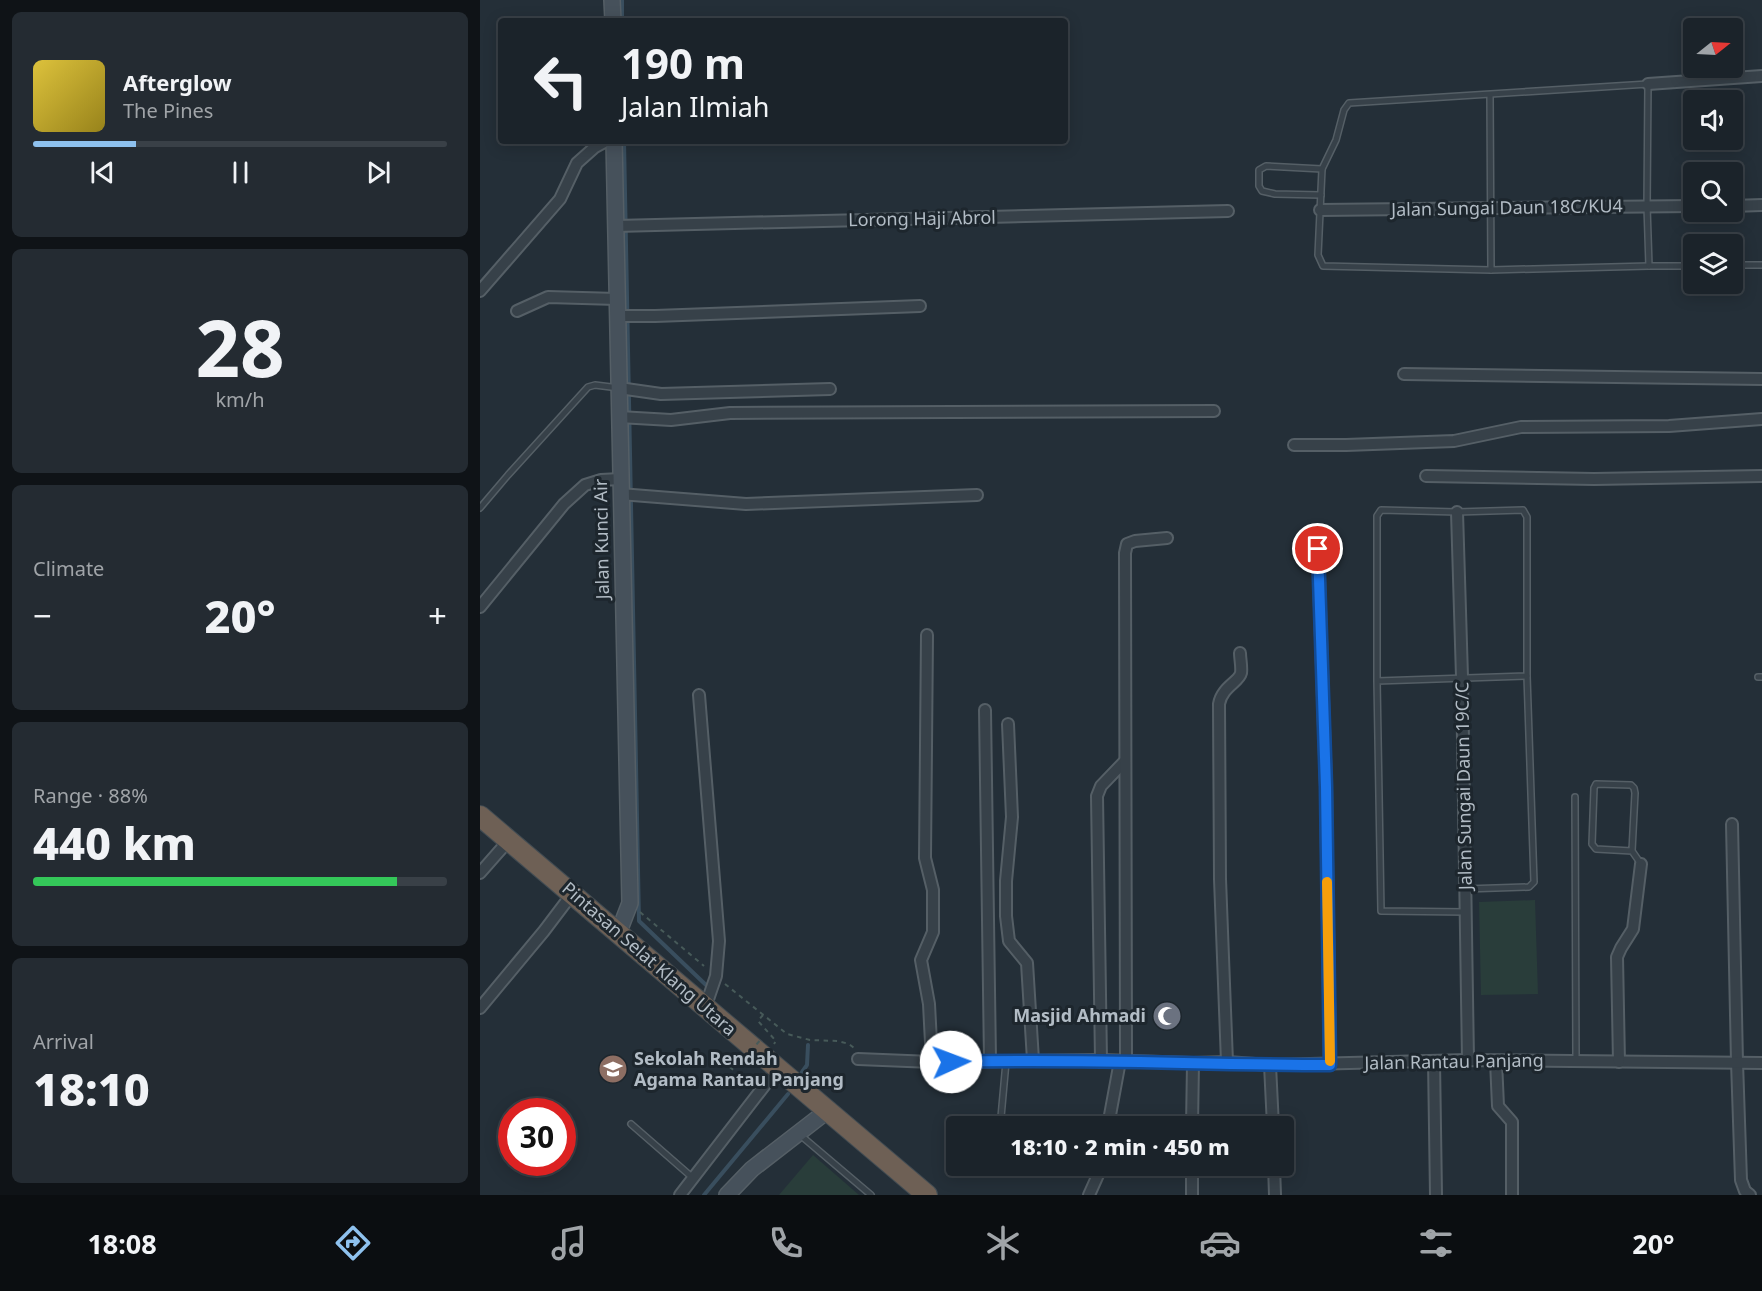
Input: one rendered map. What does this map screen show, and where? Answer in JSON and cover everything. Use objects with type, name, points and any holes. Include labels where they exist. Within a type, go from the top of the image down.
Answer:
[{"type":"highway","name":"Pintasan Selat Klang Utara","points":[[481,820],[509,840],[927,1195]]},
{"type":"street","points":[[612,0],[613,18]]},
{"type":"street","points":[[1648,84],[1762,76]]},
{"type":"street","points":[[480,291],[560,199],[577,163],[601,144]]},
{"type":"street","name":"Jalan Kunci Air","points":[[614,144],[623,226],[617,298],[624,316],[626,389],[630,903],[618,934]]},
{"type":"street","points":[[1743,206],[1762,205]]},
{"type":"street","name":"Jalan Sungai Daun 18C/KU4","points":[[1320,210],[1683,206]]},
{"type":"street","name":"Lorong Haji Abrol","points":[[623,226],[1228,212]]},
{"type":"street","points":[[517,311],[551,297],[617,298]]},
{"type":"street","points":[[624,316],[920,306]]},
{"type":"street","points":[[1404,374],[1762,379]]},
{"type":"street","points":[[626,389],[661,394],[830,389]]},
{"type":"street","points":[[626,418],[671,420],[730,413],[1214,411]]},
{"type":"street","points":[[1294,445],[1454,441],[1521,427],[1669,426],[1762,419]]},
{"type":"street","points":[[1426,476],[1594,479],[1762,476]]},
{"type":"street","points":[[480,607],[564,504],[585,486],[602,480],[626,490],[746,504],[977,495]]},
{"type":"street","name":"Jalan Sungai Daun 19C/C","points":[[1457,512],[1468,1060]]},
{"type":"street","points":[[1110,1116],[1123,1061],[1125,553],[1127,544],[1135,541],[1167,538]]},
{"type":"street","points":[[1318,549],[1326,787],[1330,1065]]},
{"type":"street","points":[[927,635],[925,858],[933,890],[933,932],[921,960],[929,1004],[932,1062]]},
{"type":"street","points":[[1227,1062],[1220,879],[1219,704],[1223,692],[1241,673],[1240,653]]},
{"type":"street","points":[[699,695],[719,941],[716,976],[705,1008]]},
{"type":"street","points":[[984,710],[990,1060]]},
{"type":"street","points":[[1008,724],[1012,817],[1006,881],[1006,916],[1009,941],[1027,963],[1033,1060]]},
{"type":"street","points":[[1101,1060],[1097,796],[1101,786],[1125,761]]},
{"type":"street","points":[[1732,824],[1741,1180],[1745,1191],[1750,1195]]},
{"type":"street","points":[[480,873],[509,840]]},
{"type":"street","points":[[1619,1062],[1617,957],[1633,929],[1641,864]]},
{"type":"street","points":[[480,1008],[572,894]]},
{"type":"street","name":"Jalan Rantau Panjang","points":[[858,1059],[932,1062],[1101,1060],[1270,1065],[1468,1060],[1762,1063]]},
{"type":"street","points":[[1434,1061],[1436,1195]]},
{"type":"street","points":[[1496,1061],[1498,1106],[1512,1122],[1512,1195]]},
{"type":"street","points":[[1192,1116],[1193,1063]]},
{"type":"street","points":[[1270,1065],[1273,1116]]},
{"type":"street","points":[[680,1195],[778,1068]]},
{"type":"street","points":[[727,1195],[752,1169],[827,1111]]},
{"type":"street","points":[[1089,1195],[1098,1176]]},
{"type":"street","points":[[1192,1176],[1192,1195]]},
{"type":"street","points":[[1274,1176],[1275,1195]]},
{"type":"lane","points":[[1649,266],[1648,84],[1348,103],[1344,110],[1336,140],[1322,169],[1318,255],[1323,266],[1491,270],[1683,266]]},
{"type":"lane","points":[[1490,95],[1491,270]]},
{"type":"lane","points":[[1321,195],[1275,194],[1262,191],[1259,186],[1259,170],[1266,166],[1322,169]]},
{"type":"lane","points":[[1743,265],[1762,265]]},
{"type":"lane","points":[[480,508],[588,387],[595,385],[626,389]]},
{"type":"lane","points":[[1465,889],[1529,887],[1534,882],[1527,676],[1526,514],[1523,510],[1457,512],[1381,510],[1377,516],[1381,911],[1466,912]]},
{"type":"lane","points":[[1377,681],[1527,676]]},
{"type":"lane","points":[[1632,851],[1596,849],[1592,844],[1596,784],[1630,784],[1634,788],[1632,851],[1641,864]]},
{"type":"lane","points":[[1575,797],[1576,1061]]},
{"type":"lane","points":[[1001,1116],[1006,1060]]},
{"type":"lane","points":[[631,1124],[693,1179]]},
{"type":"lane","points":[[798,1133],[871,1195]]},
{"type":"path","points":[[644,914],[787,1034],[810,1040],[838,1041],[849,1044],[853,1046],[858,1059]]},
{"type":"path","points":[[760,1091],[721,1060],[725,1054],[739,1065],[762,1038],[772,1046],[776,1041],[758,1021],[763,1014]]},
{"type":"green space","points":[[1535,900],[1538,994],[1481,995],[1479,902]]},
{"type":"green space","points":[[813,1155],[859,1195],[779,1195]]},
{"type":"waterway","points":[[622,0],[622,18]]},
{"type":"waterway","points":[[624,144],[639,921],[706,985]]},
{"type":"waterway","points":[[802,1072],[807,1065],[808,1045]]},
{"type":"waterway","points":[[704,1195],[788,1094]]},
{"type":"slow traffic","points":[[1327,882],[1330,1061]]},
{"type":"place","name":"Masjid Ahmadi","points":[[1167,1016]]},
{"type":"place","name":"Sekolah Rendah Agama Rantau Panjang","points":[[613,1069]]},
{"type":"route","points":[[951,1062],[1101,1060],[1330,1065],[1326,787],[1318,549]]}]
